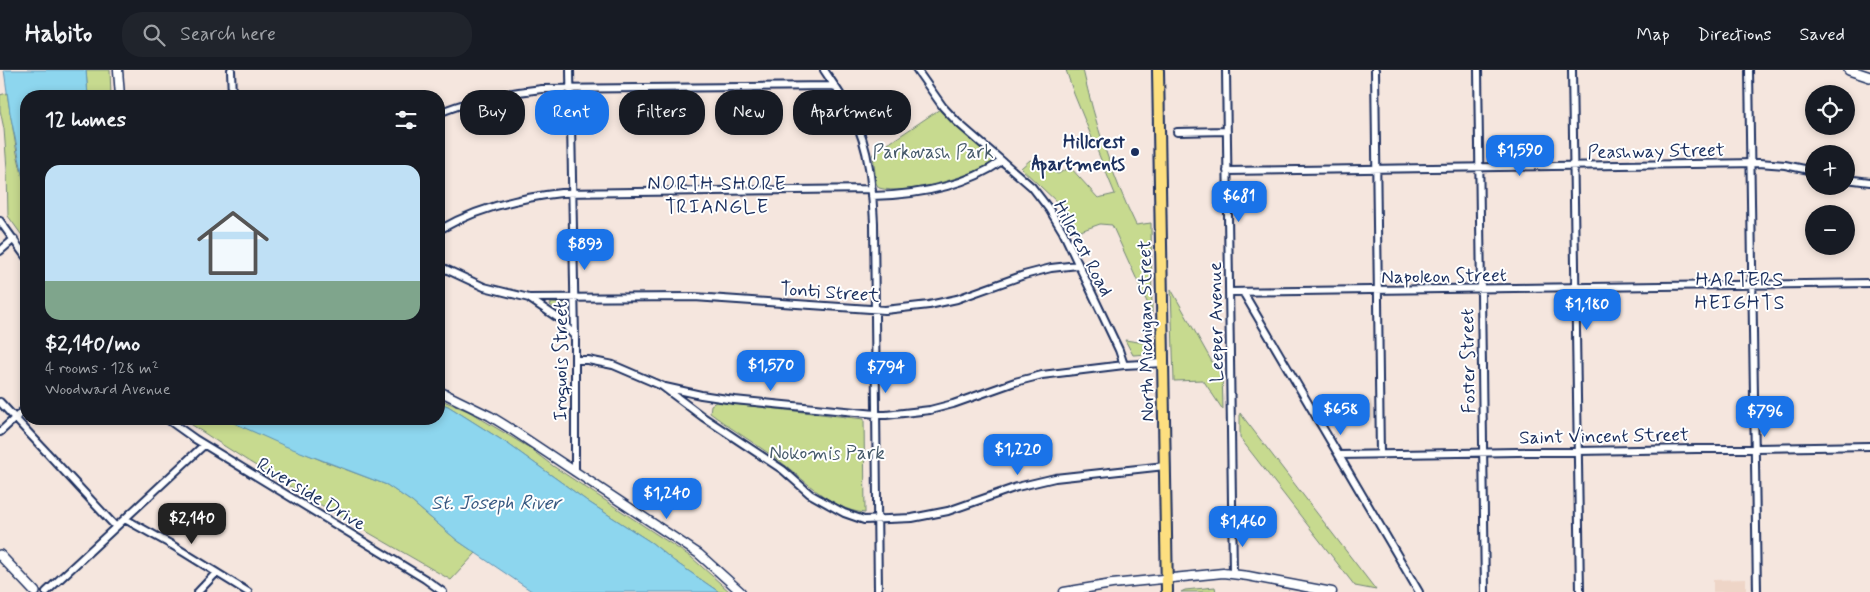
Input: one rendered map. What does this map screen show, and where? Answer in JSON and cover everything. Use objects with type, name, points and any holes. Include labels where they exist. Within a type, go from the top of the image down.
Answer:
[{"type":"main road","name":"North Michigan Street","points":[[1158,70],[1167,592]]},
{"type":"main road","points":[[1849,70],[1870,77]]},
{"type":"main road","points":[[0,554],[35,592]]},
{"type":"street","points":[[118,70],[120,90]]},
{"type":"street","points":[[231,70],[232,90]]},
{"type":"street","name":"Iroquois Street","points":[[570,70],[575,337],[575,472]]},
{"type":"street","points":[[824,70],[854,118],[867,154],[872,192],[878,592]]},
{"type":"street","name":"Hillcrest Road","points":[[917,70],[943,107],[984,146],[1032,187],[1049,209],[1063,232],[1119,350],[1124,365]]},
{"type":"street","name":"Leeper Avenue","points":[[1226,70],[1233,574]]},
{"type":"street","points":[[1375,70],[1380,454]]},
{"type":"street","name":"Foster Street","points":[[1478,70],[1485,592]]},
{"type":"street","points":[[1572,70],[1580,592]]},
{"type":"street","points":[[1749,70],[1757,592]]},
{"type":"street","points":[[445,111],[474,100],[542,89],[835,86]]},
{"type":"street","points":[[1177,132],[1227,131]]},
{"type":"street","points":[[445,227],[461,218],[498,204],[538,196],[573,193],[872,192],[901,195],[943,187],[987,171],[1002,161]]},
{"type":"street","name":"Peashway Street","points":[[1227,171],[1751,163],[1785,165],[1805,169]]},
{"type":"street","points":[[1855,180],[1870,182]]},
{"type":"street","points":[[0,221],[20,248]]},
{"type":"street","points":[[0,251],[14,239]]},
{"type":"street","name":"Tonti Street","points":[[529,298],[694,297],[875,310],[902,309],[956,299],[1024,275],[1052,268],[1078,265]]},
{"type":"street","points":[[445,269],[484,287],[529,298],[562,320],[575,337]]},
{"type":"street","name":"Napoleon Street","points":[[1229,292],[1481,290],[1870,283]]},
{"type":"street","points":[[1243,292],[1419,592]]},
{"type":"street","points":[[575,360],[588,360],[613,365],[662,386],[701,395],[876,415],[930,410],[1015,382],[1042,376],[1124,365],[1163,363]]},
{"type":"street","points":[[662,386],[703,417],[774,464],[810,494],[827,505],[864,520],[912,518],[948,511],[1017,487],[1055,478],[1164,466]]},
{"type":"street","points":[[445,394],[497,420],[699,554],[742,592]]},
{"type":"street","points":[[0,402],[116,527]]},
{"type":"street","points":[[0,432],[20,414]]},
{"type":"street","name":"Riverside Drive","points":[[176,425],[204,445],[425,579],[443,592]]},
{"type":"street","points":[[46,592],[204,445]]},
{"type":"street","name":"Saint Vincent Street","points":[[1339,455],[1870,446]]},
{"type":"street","points":[[125,519],[248,592]]},
{"type":"street","points":[[198,592],[216,573]]},
{"type":"street","points":[[1064,592],[1166,578],[1233,574],[1332,592]]},
{"type":"shaded area","points":[[1746,579],[1746,592],[1713,592],[1713,580]]},
{"type":"green space","points":[[86,70],[110,70],[111,90],[88,90]]},
{"type":"green space","points":[[1066,70],[1083,70],[1105,149],[1127,206],[1136,225],[1151,223],[1152,313],[1112,225],[1100,224],[1075,233],[1058,203],[1021,168],[1030,160],[1058,174],[1070,167],[1098,198],[1115,194]]},
{"type":"green space","points":[[7,93],[20,166],[20,233],[8,216],[7,169],[0,95]]},
{"type":"green space","name":"Parkovash Park","points":[[940,109],[960,130],[996,161],[971,173],[922,187],[891,190],[879,188],[876,183],[873,154],[901,135],[911,135],[911,128]]},
{"type":"green space","points":[[1171,289],[1216,369],[1222,369],[1223,410],[1203,380],[1174,381]]},
{"type":"green space","points":[[551,303],[564,304],[567,307],[567,317],[550,305]]},
{"type":"green space","points":[[1125,340],[1152,344],[1152,352],[1150,354],[1133,355]]},
{"type":"green space","points":[[445,401],[468,411],[528,447],[553,466],[691,557],[730,592],[719,592],[674,561],[652,543],[590,503],[508,444],[445,405]]},
{"type":"green space","name":"Nokomis Park","points":[[716,402],[864,419],[865,513],[852,511],[828,499],[774,457],[726,425],[710,413],[711,405]]},
{"type":"green space","points":[[1240,413],[1376,590],[1355,586],[1240,438]]},
{"type":"green space","points":[[192,425],[239,425],[323,461],[387,485],[412,502],[458,541],[476,553],[451,580],[349,522]]},
{"type":"green space","points":[[1215,587],[1216,592],[1181,592],[1185,590]]},
{"type":"water","points":[[4,70],[86,70],[88,90],[20,90],[20,162]]},
{"type":"water","name":"St. Joseph River","points":[[445,405],[448,406],[508,444],[590,503],[652,543],[674,561],[719,592],[533,592],[458,541],[412,502],[387,485],[285,446],[238,425],[445,425]]},
{"type":"place","name":"Hillcrest Apartments","points":[[1135,152]]},
{"type":"district","name":"NORTH SHORE TRIANGLE","points":[[717,194]]},
{"type":"district","name":"HARTERS HEIGHTS","points":[[1740,290]]}]
